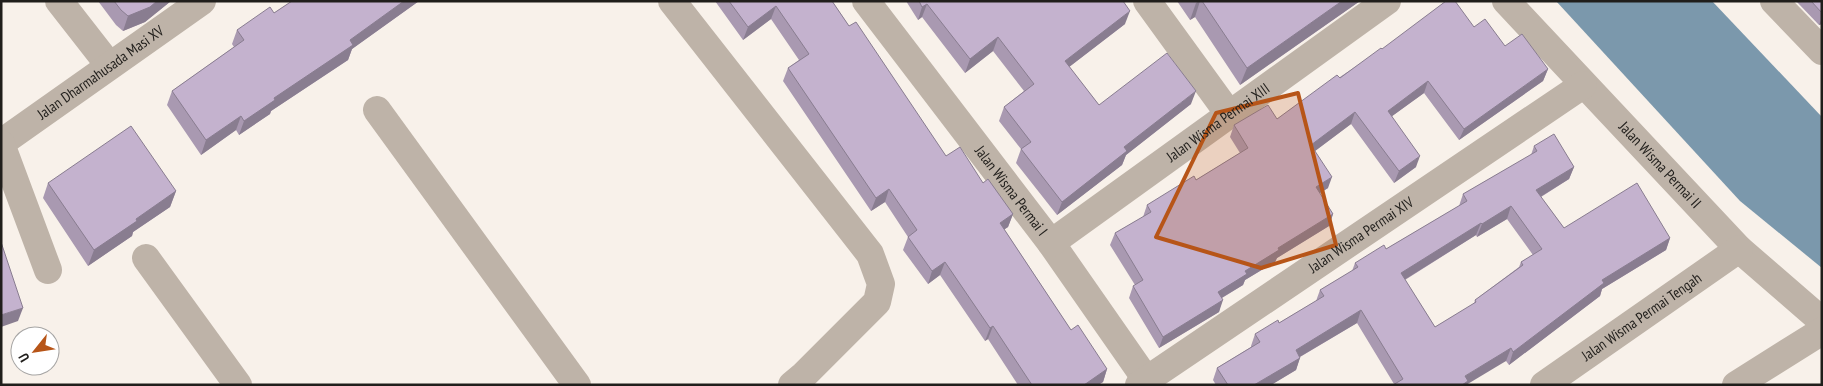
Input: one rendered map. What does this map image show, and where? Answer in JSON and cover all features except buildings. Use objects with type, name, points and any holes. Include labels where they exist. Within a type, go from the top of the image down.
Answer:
[{"type":"street","points":[[59,1],[109,66]]},
{"type":"street","name":"Jalan Dharmahusada Masi XV","points":[[1,144],[202,1]]},
{"type":"street","points":[[672,1],[870,254],[881,284],[877,302],[792,385]]},
{"type":"street","name":"Jalan Wisma Permai I","points":[[866,1],[1051,244],[1145,383]]},
{"type":"street","points":[[1147,1],[1229,114]]},
{"type":"street","name":"Jalan Wisma Permai XIII","points":[[1051,244],[1387,1]]},
{"type":"street","name":"Jalan Wisma Permai II","points":[[1506,1],[1739,250],[1822,320]]},
{"type":"street","points":[[1774,1],[1822,51]]},
{"type":"street","name":"Jalan Wisma Permai XIV","points":[[1145,383],[1583,85]]},
{"type":"street","points":[[377,110],[577,385]]},
{"type":"street","points":[[1,144],[48,270]]},
{"type":"street","name":"Jalan Wisma Permai Tengah","points":[[1544,385],[1739,250]]},
{"type":"street","points":[[146,258],[238,385]]},
{"type":"street","points":[[1736,385],[1822,331]]},
{"type":"highlighted area","points":[[1298,93],[1336,245],[1261,268],[1156,237],[1216,113]]},
{"type":"water","points":[[1556,1],[1712,1],[1822,117],[1822,268],[1740,201]]}]
